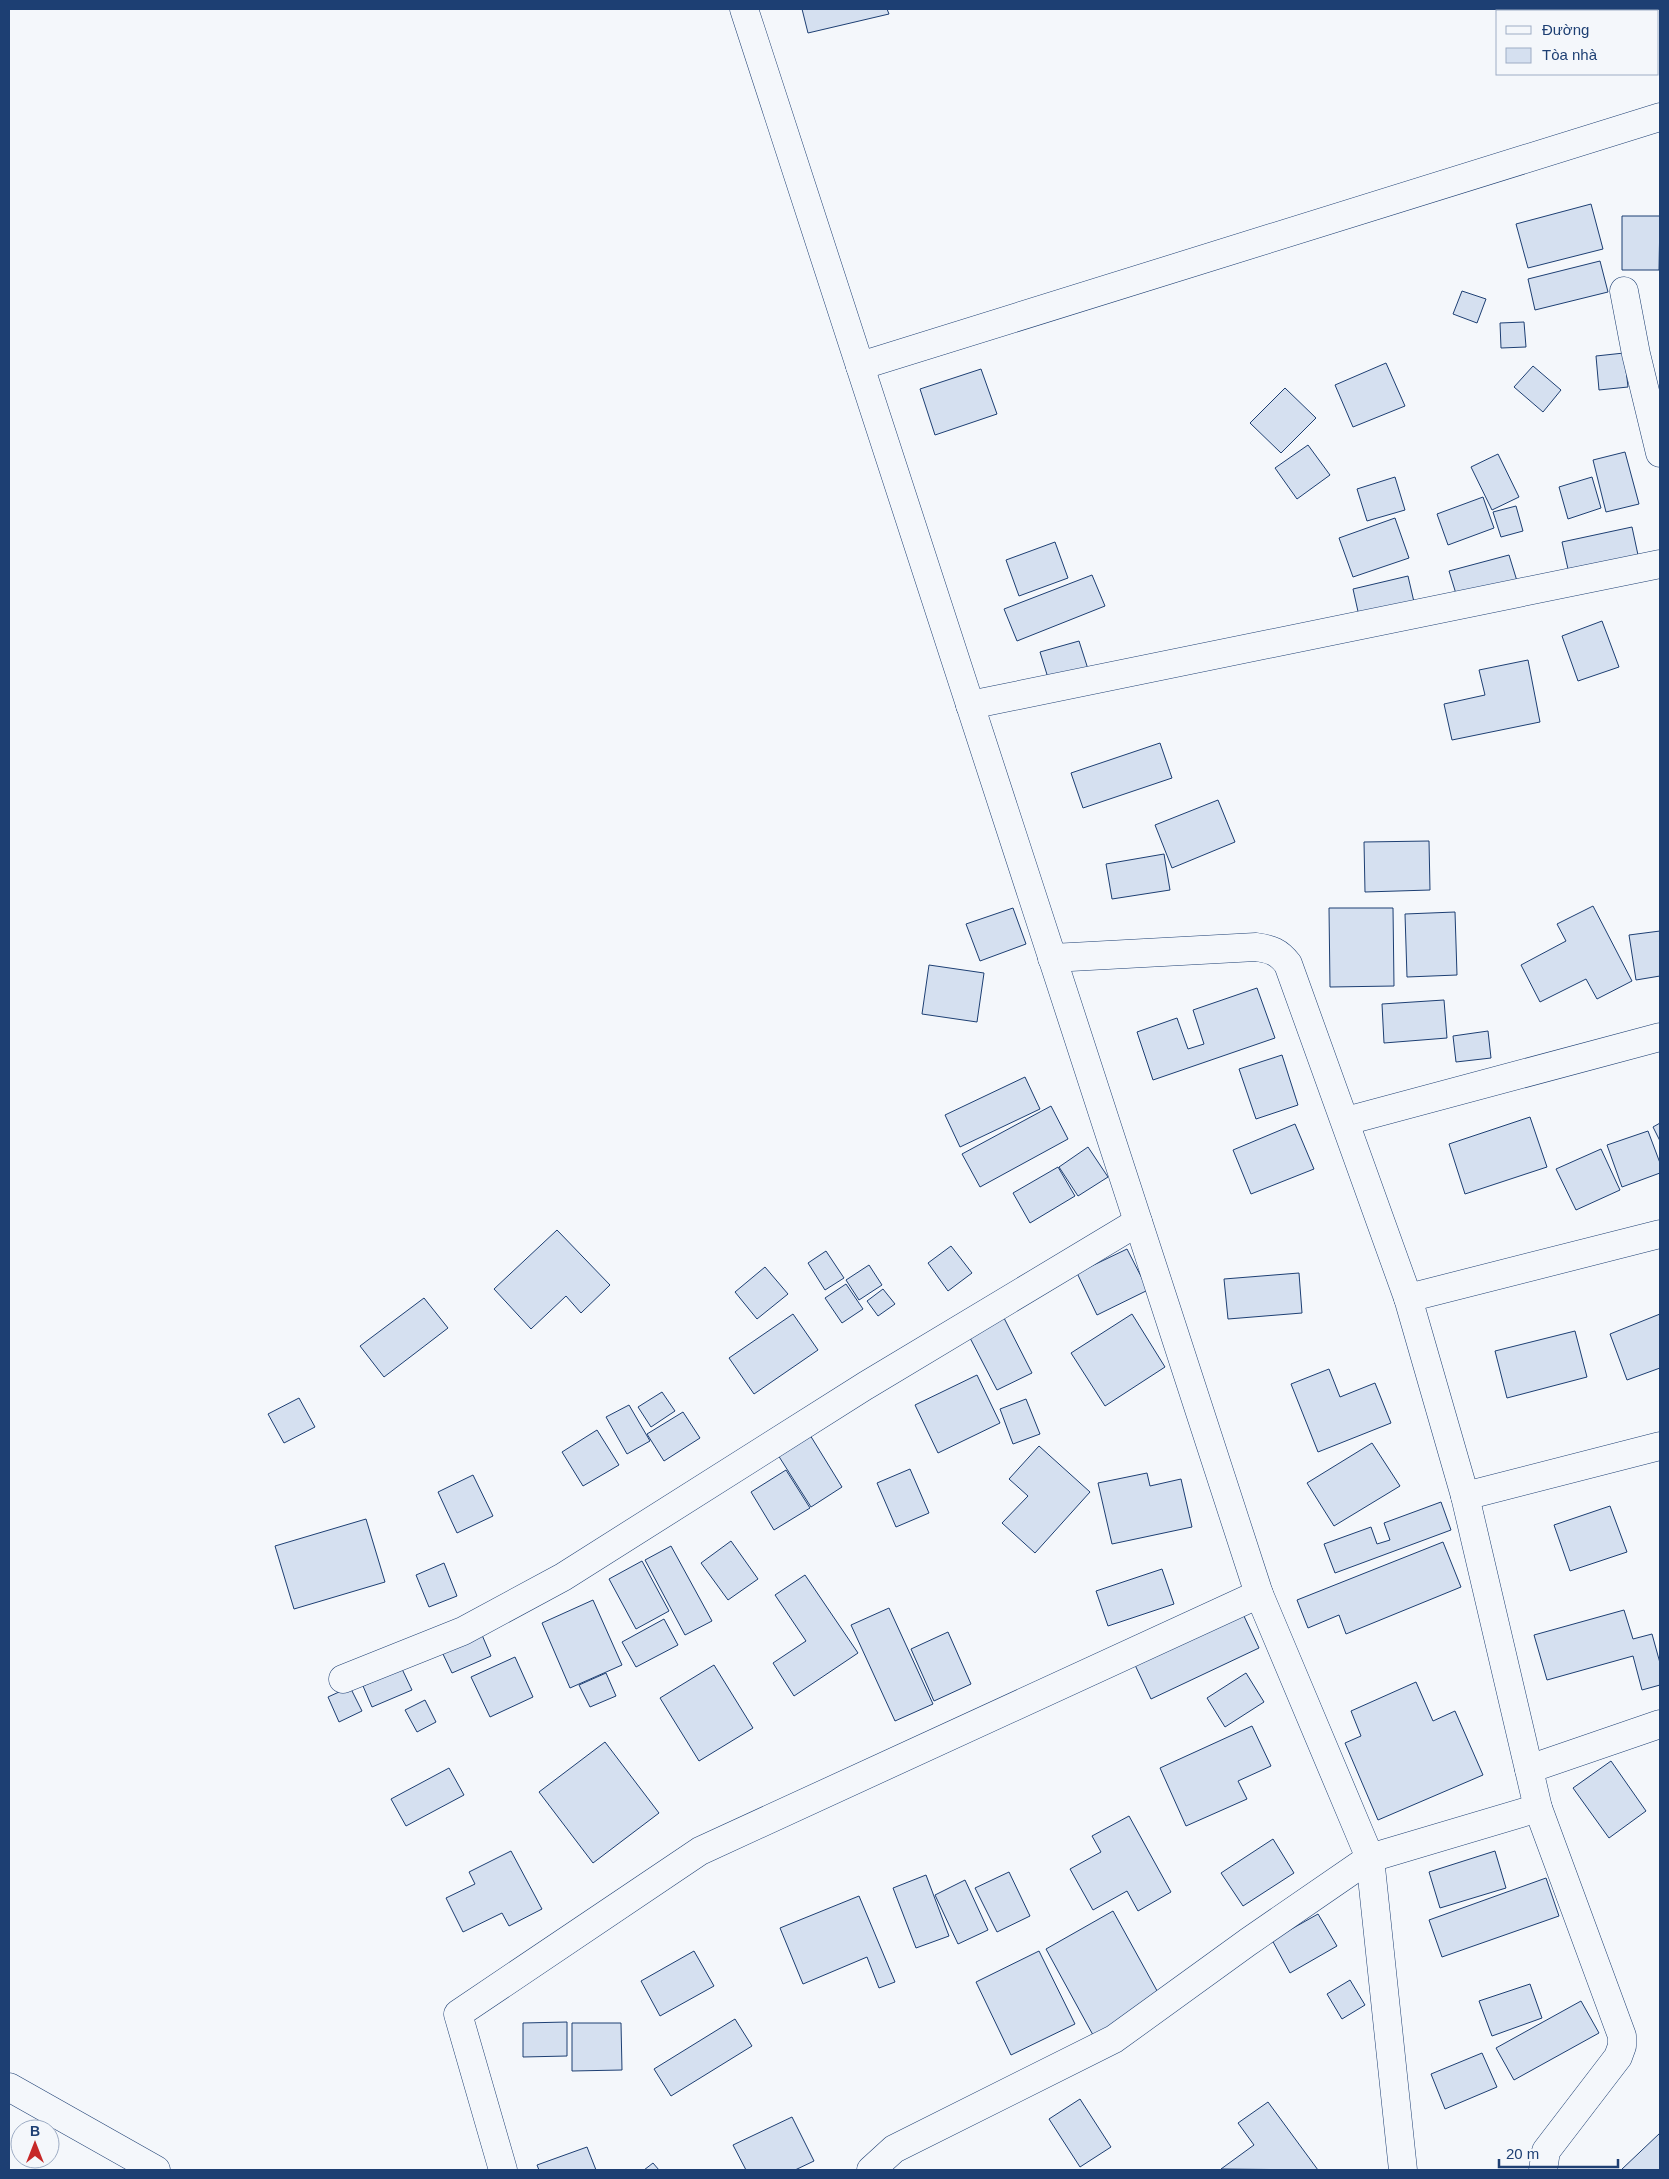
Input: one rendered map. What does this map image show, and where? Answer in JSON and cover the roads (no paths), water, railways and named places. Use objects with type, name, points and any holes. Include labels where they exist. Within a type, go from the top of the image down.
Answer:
[{"type":"main road","points":[[744,9],[1259,1594],[1370,1858],[1403,2170]]},
{"type":"main road","points":[[860,366],[1660,117]]},
{"type":"main road","points":[[1624,291],[1636,354],[1660,453]]},
{"type":"main road","points":[[970,705],[1660,564]]},
{"type":"main road","points":[[1052,958],[1256,947],[1269,948],[1280,954],[1288,964],[1408,1298],[1466,1496],[1538,1808],[1618,2027],[1622,2046],[1618,2057],[1546,2151],[1542,2170]]},
{"type":"main road","points":[[1346,1121],[1660,1037]]},
{"type":"main road","points":[[343,1679],[463,1631],[563,1577],[865,1386],[1138,1222]]},
{"type":"main road","points":[[1408,1298],[1660,1234]]},
{"type":"main road","points":[[1466,1496],[1660,1446]]},
{"type":"main road","points":[[503,2170],[458,2014],[700,1852],[1259,1594]]},
{"type":"main road","points":[[1529,1769],[1660,1724]]},
{"type":"main road","points":[[871,2170],[894,2150],[1114,2039],[1248,1942],[1370,1858],[1538,1808]]},
{"type":"main road","points":[[9,2087],[156,2170]]}]
